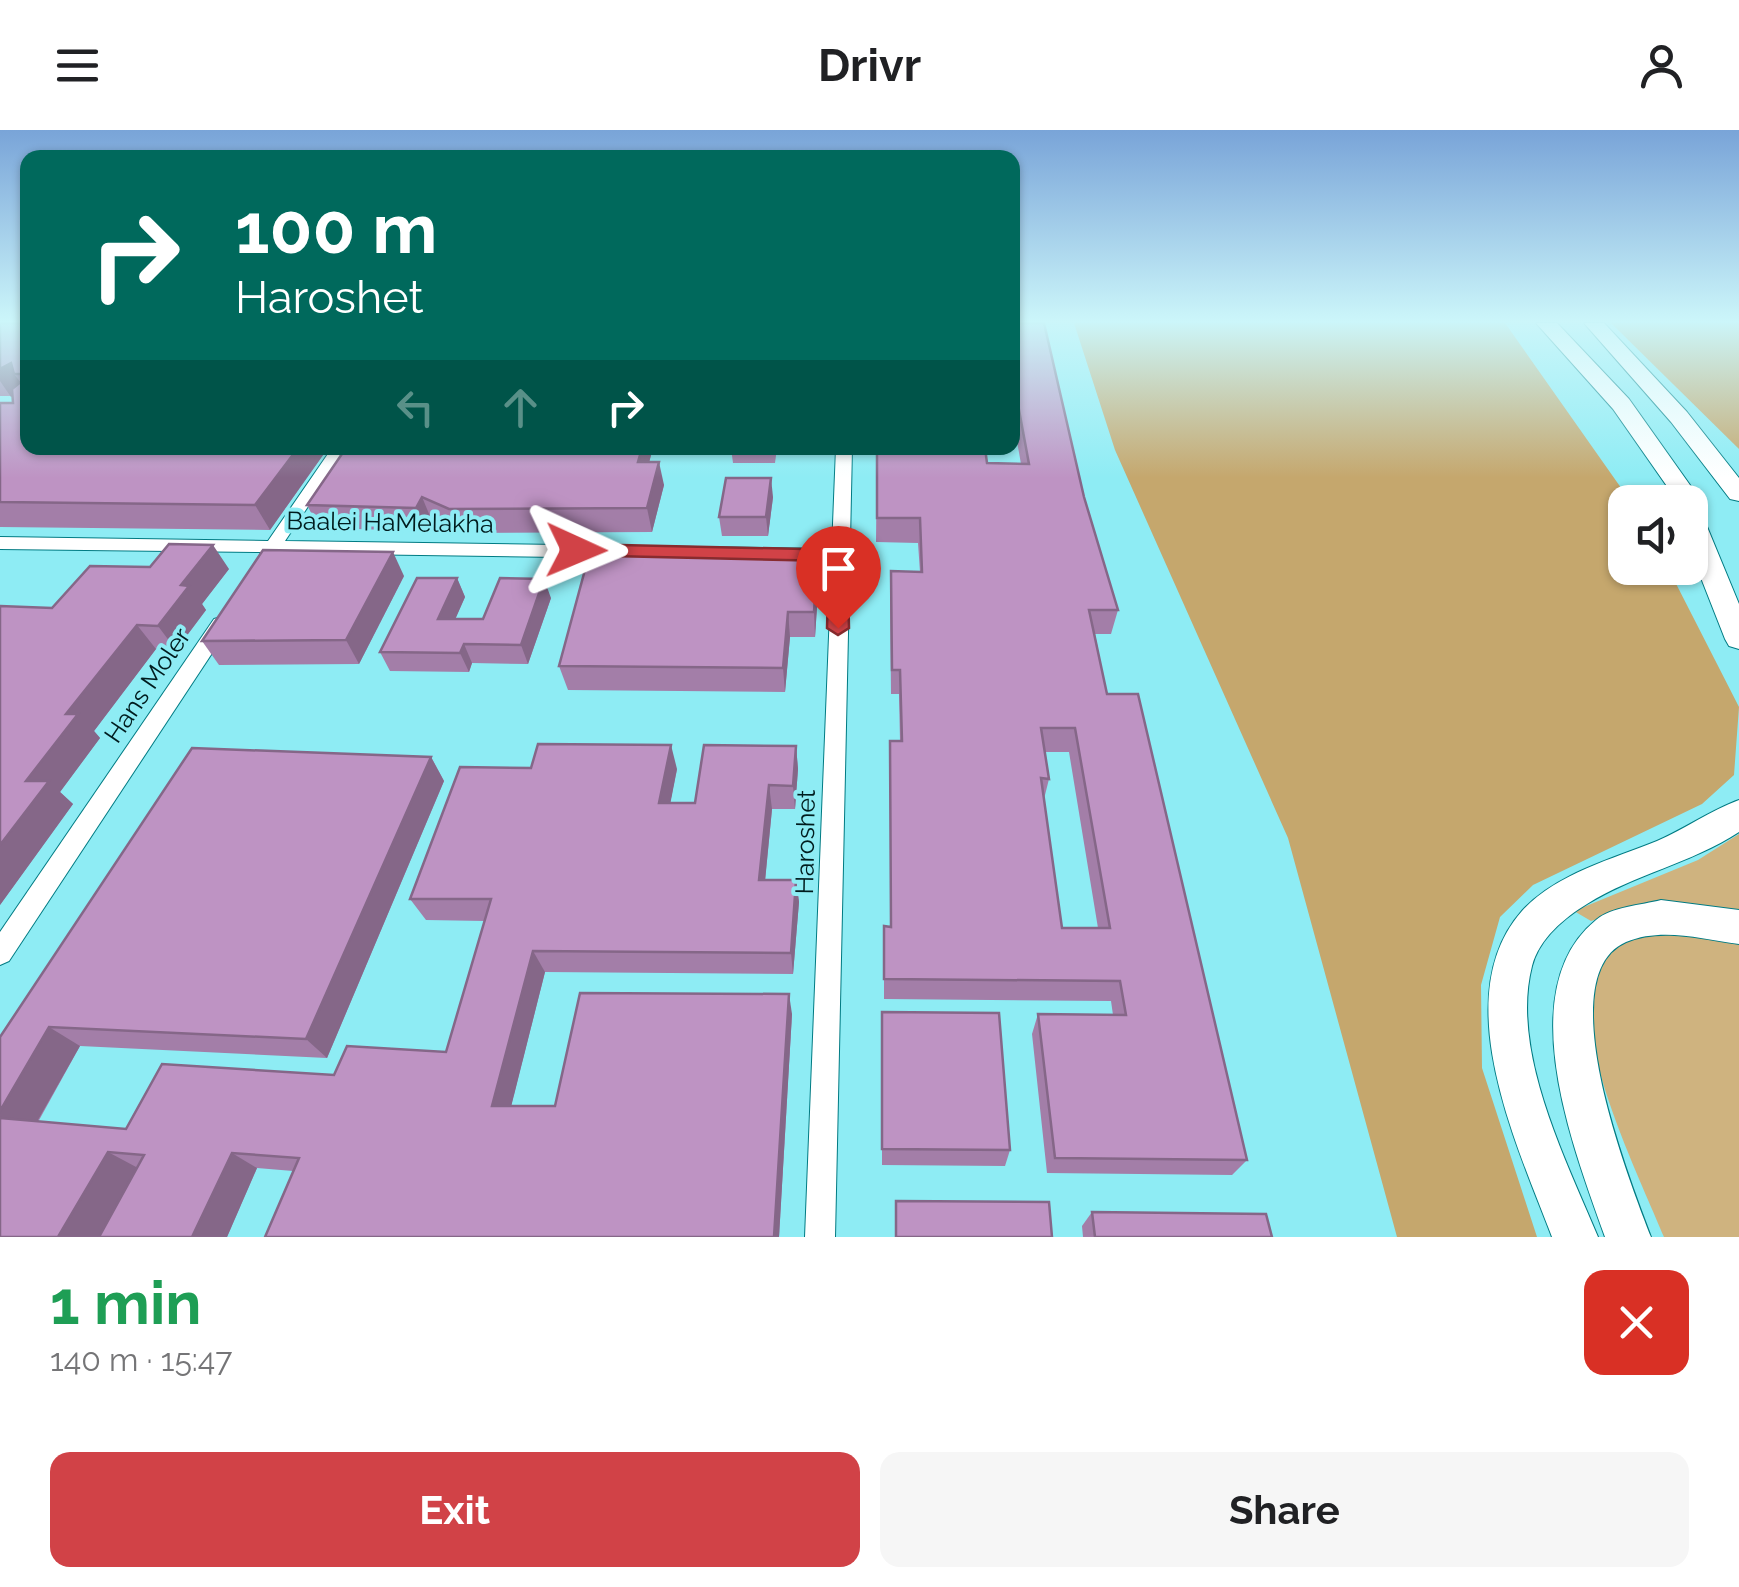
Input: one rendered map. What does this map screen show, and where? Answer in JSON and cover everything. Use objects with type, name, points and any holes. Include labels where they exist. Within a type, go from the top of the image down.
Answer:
[{"type":"highway","points":[[1594,375],[1621,404],[1677,485]]},
{"type":"highway","points":[[1641,375],[1739,494]]},
{"type":"highway","points":[[1708,533],[1739,582]]},
{"type":"highway","points":[[1708,562],[1739,639]]},
{"type":"highway","points":[[1575,1237],[1523,1092],[1508,1030],[1506,984],[1514,953],[1532,922],[1570,894],[1688,844],[1739,814]]},
{"type":"highway","points":[[1628,1237],[1578,1081],[1571,1010],[1580,961],[1597,942],[1618,928],[1643,920],[1710,920],[1739,927]]},
{"type":"street","points":[[252,578],[334,455]]},
{"type":"street","name":"Haroshet","points":[[820,1237],[844,455]]},
{"type":"street","name":"Baalei HaMelakha","points":[[0,543],[840,554]]},
{"type":"street","name":"Hans Moler","points":[[0,953],[230,611]]},
{"type":"shaded area","points":[[1091,375],[1541,375],[1619,485],[1608,485],[1608,585],[1677,585],[1739,707],[1734,775],[1702,804],[1533,885],[1500,917],[1481,985],[1482,1068],[1537,1237],[1397,1237],[1288,838],[1115,450]]},
{"type":"shaded area","points":[[1663,375],[1739,375],[1739,449]]},
{"type":"shaded area","points":[[1739,834],[1739,915],[1642,905],[1591,921],[1574,911],[1698,860]]},
{"type":"shaded area","points":[[1684,932],[1739,942],[1739,1237],[1664,1237],[1623,1139],[1596,1058],[1590,988],[1600,962],[1627,941]]},
{"type":"building","points":[[1020,375],[1056,375],[1084,497],[1118,610],[1089,610],[1107,694],[1138,694],[1247,1160],[1055,1158],[1038,1014],[1126,1015],[1120,981],[884,979],[884,926],[891,927],[890,741],[902,741],[900,670],[892,670],[891,571],[922,572],[920,518],[877,518],[877,455],[986,455],[987,463],[1029,464],[1020,415]],"holes":[[[1041,728],[1075,728],[1110,928],[1062,928],[1041,778],[1049,779]]]},
{"type":"building","points":[[20,382],[20,455],[293,455],[255,505],[0,502],[0,403],[13,403],[12,389]]},
{"type":"building","points":[[341,455],[640,455],[638,462],[659,462],[647,508],[449,509],[422,497],[416,508],[307,505]]},
{"type":"building","points":[[726,478],[771,478],[766,517],[719,517]]},
{"type":"building","points":[[169,544],[213,545],[181,585],[189,586],[158,626],[137,625],[66,714],[78,714],[26,781],[49,781],[0,845],[0,606],[52,608],[90,566],[150,567]]},
{"type":"building","points":[[263,550],[393,552],[346,640],[202,641]]},
{"type":"building","points":[[818,552],[814,612],[788,612],[783,668],[559,666],[589,555]]},
{"type":"building","points":[[417,578],[457,578],[438,619],[483,619],[500,578],[544,579],[521,645],[464,644],[460,653],[380,652]]},
{"type":"building","points":[[538,744],[671,745],[659,803],[695,803],[704,745],[796,746],[793,786],[769,785],[759,880],[796,880],[791,953],[533,951],[492,1106],[555,1106],[580,993],[789,994],[774,1237],[265,1237],[299,1158],[232,1153],[192,1237],[99,1237],[144,1155],[108,1152],[58,1237],[0,1237],[0,1118],[126,1129],[162,1064],[334,1075],[347,1046],[446,1052],[491,899],[410,899],[460,767],[531,768]]},
{"type":"building","points":[[192,748],[431,757],[306,1039],[49,1027],[0,1111],[0,1037]]},
{"type":"building","points":[[882,1012],[999,1013],[1010,1150],[882,1149]]},
{"type":"building","points":[[896,1201],[1049,1202],[1052,1237],[896,1237]]},
{"type":"building","points":[[1092,1212],[1266,1214],[1272,1237],[1095,1237]]},
{"type":"route","points":[[576,550],[840,554],[838,628]]}]
